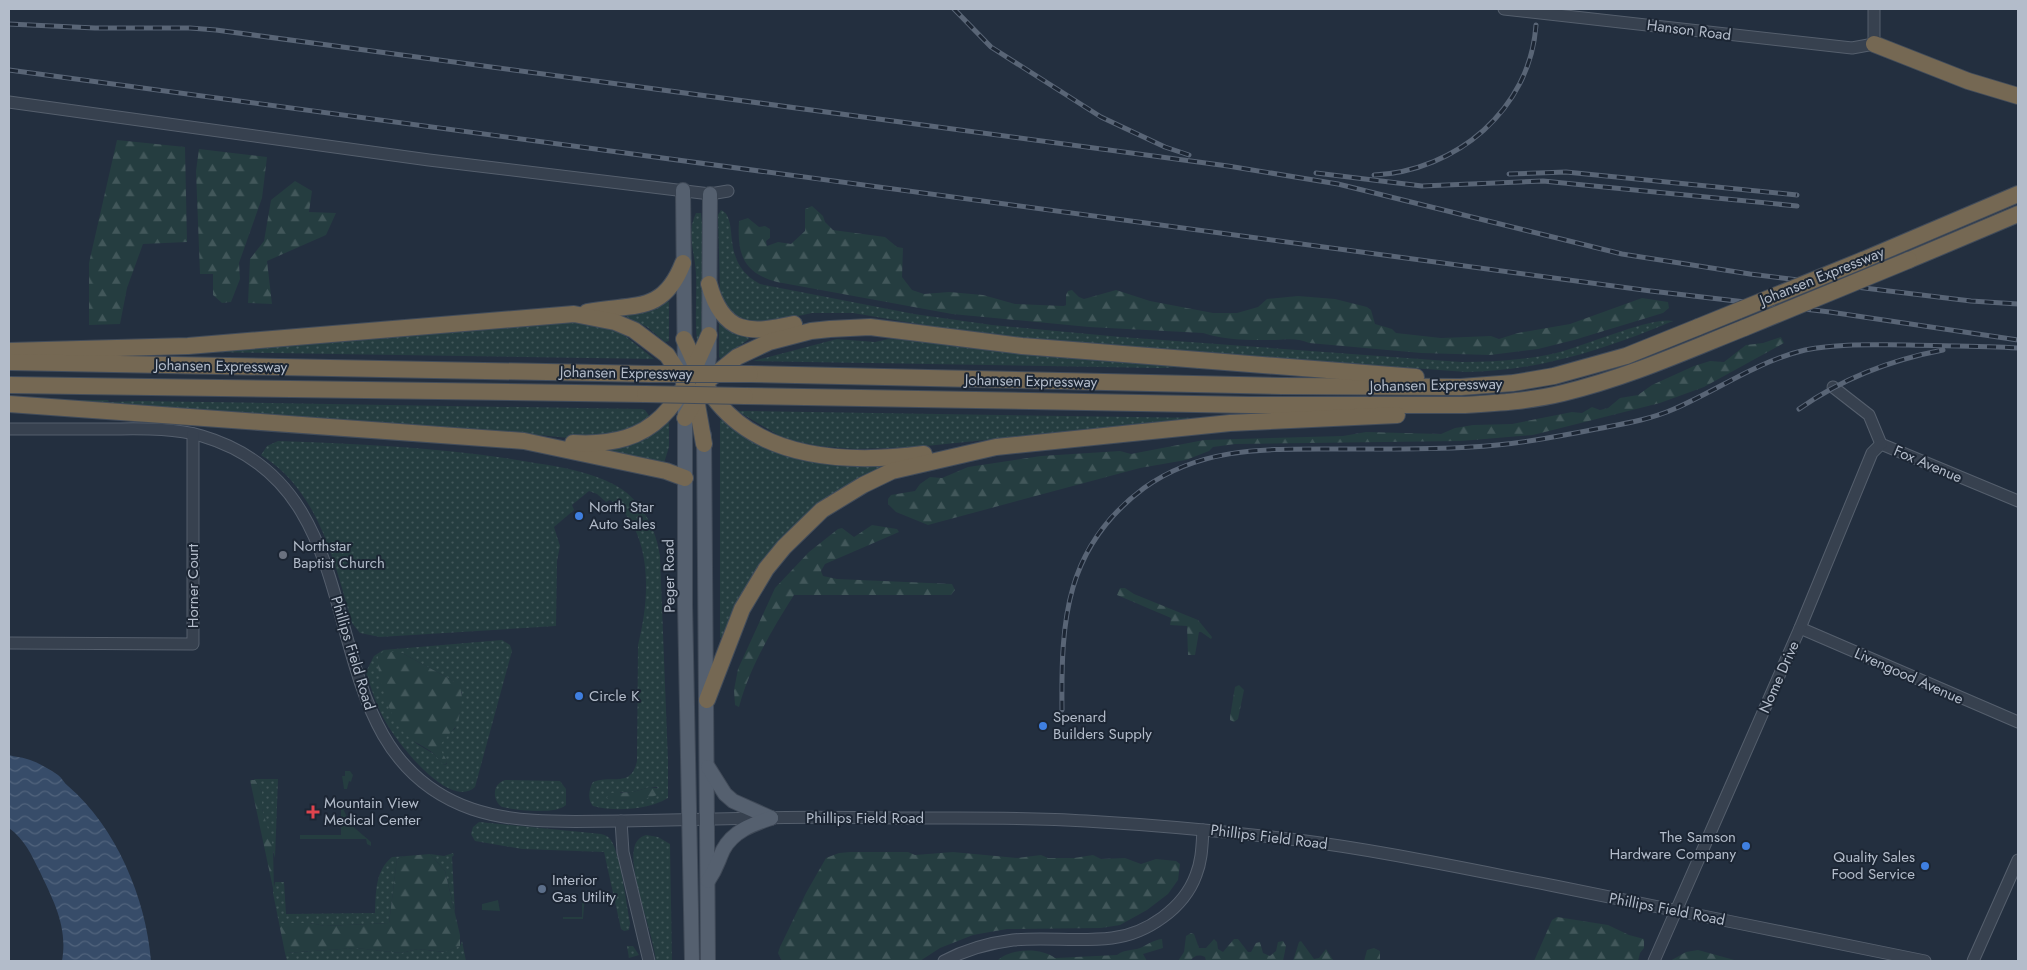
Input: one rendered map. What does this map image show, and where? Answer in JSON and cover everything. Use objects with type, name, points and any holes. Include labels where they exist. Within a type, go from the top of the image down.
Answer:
[{"type":"highway","points":[[1874,44],[1968,82],[2018,96]]},
{"type":"highway","name":"Johansen Expressway","points":[[9,362],[650,374],[750,374],[1421,388],[1513,383],[1554,376],[1611,360],[1863,260],[2018,194]]},
{"type":"highway","name":"Johansen Expressway","points":[[9,385],[1250,405],[1464,405],[1537,398],[1592,385],[1660,362],[2018,214]]},
{"type":"highway","points":[[9,351],[188,346],[574,314],[641,306],[658,300],[671,289],[683,263]]},
{"type":"highway","points":[[709,284],[713,301],[722,312],[732,322],[750,330],[759,331],[814,320],[832,319],[851,320],[870,327]]},
{"type":"highway","points":[[574,314],[600,318],[634,330],[666,355],[696,399],[704,444]]},
{"type":"highway","points":[[685,418],[706,382],[737,357],[769,342],[811,331],[870,327],[1032,347],[1370,374],[1513,383]]},
{"type":"highway","points":[[9,404],[418,432],[541,443],[607,443],[640,432],[665,414],[678,399],[709,335]]},
{"type":"highway","points":[[684,339],[716,401],[745,428],[758,437],[796,450],[820,455],[869,458],[1230,423],[1399,415],[1464,405]]},
{"type":"highway","points":[[541,443],[666,471],[685,478]]},
{"type":"highway","points":[[707,700],[731,634],[755,586],[784,547],[822,510],[862,485],[892,471],[996,447]]},
{"type":"main road","name":"Peger Road","points":[[684,190],[685,478],[692,961]]},
{"type":"main road","points":[[708,961],[708,767],[704,444],[709,335],[710,194]]},
{"type":"main road","points":[[708,767],[725,794],[734,801],[771,818]]},
{"type":"main road","points":[[708,881],[718,868],[720,856],[730,840],[752,824],[771,818]]},
{"type":"street","name":"Hanson Road","points":[[1504,9],[1852,48],[1874,44]]},
{"type":"street","points":[[1874,9],[1874,44]]},
{"type":"street","points":[[9,102],[429,160],[710,194],[728,191]]},
{"type":"street","name":"Fox Avenue","points":[[1833,387],[1869,415],[1880,444],[2018,501]]},
{"type":"street","name":"Phillips Field Road","points":[[9,429],[158,429],[193,434],[227,446],[260,465],[280,483],[304,513],[323,557],[371,713],[391,748],[414,772],[442,794],[462,805],[484,812],[528,819],[577,822],[771,818],[1039,819],[1203,830],[1290,839],[1391,854],[1925,961]]},
{"type":"street","name":"Horner Court","points":[[9,643],[193,644],[193,434]]},
{"type":"street","name":"Nome Drive","points":[[1654,961],[1800,628],[1872,453],[1880,444]]},
{"type":"street","name":"Livengood Avenue","points":[[1800,628],[2018,722]]},
{"type":"street","points":[[621,821],[623,852],[649,961]]},
{"type":"street","points":[[944,961],[966,951],[998,942],[1030,939],[1111,938],[1141,930],[1174,908],[1190,888],[1197,874],[1202,854],[1203,830]]},
{"type":"street","points":[[1973,961],[2018,860]]},
{"type":"green space","points":[[117,140],[185,147],[187,242],[143,244],[127,288],[120,324],[89,325],[89,263]]},
{"type":"green space","points":[[199,149],[267,157],[262,198],[239,263],[240,279],[231,302],[222,303],[213,295],[213,274],[200,274],[196,171]]},
{"type":"green space","points":[[295,181],[312,191],[309,212],[336,213],[326,235],[267,261],[272,304],[248,303],[250,259],[264,241],[271,200]]},
{"type":"green space","points":[[812,206],[823,216],[825,222],[833,230],[885,237],[897,247],[903,248],[902,277],[912,290],[924,294],[949,292],[983,295],[1015,304],[1064,306],[1066,305],[1068,291],[1072,290],[1084,299],[1116,290],[1150,301],[1213,313],[1237,313],[1258,307],[1267,299],[1298,296],[1335,299],[1367,307],[1371,310],[1375,324],[1392,329],[1396,333],[1441,338],[1491,336],[1499,339],[1518,333],[1570,324],[1642,298],[1668,302],[1669,308],[1663,313],[1574,340],[1538,349],[1490,355],[1421,353],[1309,343],[1295,339],[1236,339],[1203,333],[1089,327],[952,314],[777,282],[756,273],[744,260],[741,252],[739,221],[748,218],[759,227],[765,226],[770,229],[770,238],[766,241],[767,246],[778,242],[791,244],[805,231],[805,209]]},
{"type":"green space","points":[[721,210],[727,215],[730,222],[734,253],[739,264],[747,275],[760,284],[914,314],[992,325],[1121,337],[1461,362],[1485,362],[1556,353],[1634,327],[1663,321],[1673,321],[1623,341],[1572,357],[1520,368],[1466,372],[1063,342],[966,332],[853,313],[812,313],[775,321],[750,322],[732,313],[724,303],[720,292],[718,215]]},
{"type":"green space","points":[[696,213],[701,213],[702,223],[703,321],[698,349],[696,274],[691,236]]},
{"type":"green space","points":[[665,301],[669,302],[669,341],[665,342],[647,327],[623,315]]},
{"type":"green space","points":[[719,318],[748,336],[749,339],[721,359],[719,357]]},
{"type":"green space","points":[[578,322],[618,330],[654,359],[208,352]]},
{"type":"green space","points":[[1781,337],[1784,343],[1704,387],[1660,403],[1533,435],[1461,441],[1235,444],[1213,447],[1209,451],[1186,460],[1140,468],[928,525],[896,512],[888,504],[888,499],[891,495],[915,491],[920,484],[930,477],[942,478],[968,467],[1041,456],[1120,451],[1131,454],[1204,440],[1343,436],[1366,432],[1441,434],[1455,428],[1473,425],[1512,424],[1572,412],[1582,413],[1592,407],[1600,410],[1608,408],[1620,398],[1638,395],[1652,385],[1694,366],[1710,361],[1724,362],[1746,345],[1763,343]]},
{"type":"green space","points":[[837,339],[875,342],[888,339],[931,340],[1195,366],[1161,368],[753,361]]},
{"type":"green space","points":[[1196,366],[1225,369],[1196,369]]},
{"type":"green space","points":[[75,400],[642,409],[650,417],[620,433],[569,438],[476,429]]},
{"type":"green space","points":[[737,411],[1202,418],[916,447],[855,449],[819,446],[785,439]]},
{"type":"green space","points":[[720,420],[724,420],[746,436],[904,461],[833,496],[723,637],[720,638]]},
{"type":"green space","points":[[666,422],[669,423],[669,447],[664,463],[607,452],[608,449]]},
{"type":"green space","points":[[278,441],[407,447],[504,458],[586,473],[606,480],[632,498],[640,506],[651,525],[660,556],[668,798],[651,805],[631,809],[611,809],[593,806],[589,797],[593,782],[625,778],[634,770],[637,761],[638,645],[645,607],[645,566],[635,529],[624,513],[610,500],[606,502],[597,494],[589,491],[572,505],[574,510],[554,527],[560,546],[557,561],[556,626],[380,637],[360,633],[352,623],[331,552],[322,529],[311,508],[297,488],[281,470],[261,455],[267,446]],"holes":[[[650,787],[658,787],[647,797],[621,801],[620,792],[633,792]]]},
{"type":"green space","points":[[872,525],[897,529],[899,532],[825,564],[821,571],[823,576],[837,579],[952,584],[955,590],[951,595],[794,595],[755,663],[739,707],[735,705],[734,690],[738,669],[775,588],[809,552],[838,529],[842,528],[854,537]]},
{"type":"green space","points":[[1120,588],[1125,588],[1134,594],[1198,620],[1212,637],[1211,639],[1199,632],[1195,655],[1188,655],[1187,626],[1170,625],[1171,618],[1117,595]]},
{"type":"green space","points":[[502,640],[510,645],[512,651],[475,787],[464,792],[451,789],[438,782],[411,756],[390,729],[379,708],[366,672],[374,656],[383,650]],"holes":[[[402,653],[450,679],[462,692],[459,717],[455,729],[446,736],[440,746],[441,753],[447,764],[444,765],[434,754],[417,744],[401,729],[380,676]]]},
{"type":"green space","points":[[384,651],[402,653],[450,679],[461,688],[462,699],[458,724],[440,745],[447,763],[444,765],[431,751],[407,736],[393,716],[379,674],[378,656]]},
{"type":"green space","points":[[1239,685],[1244,690],[1238,719],[1234,722],[1230,720],[1230,717],[1235,687]]},
{"type":"green space","points":[[345,771],[350,771],[353,775],[347,789],[344,789],[342,776],[345,776]]},
{"type":"green space","points":[[254,779],[278,779],[275,858],[262,809],[262,792]]},
{"type":"green space","points":[[250,780],[255,780],[262,792],[262,809],[273,846],[274,893]]},
{"type":"green space","points":[[505,780],[560,781],[566,789],[566,805],[554,810],[545,811],[502,807],[496,800],[495,792],[498,785]]},
{"type":"green space","points":[[650,787],[660,789],[659,794],[649,798],[633,800],[617,801],[607,798],[609,793],[633,792]]},
{"type":"green space","points":[[347,800],[348,804],[342,806],[350,824],[371,842],[371,846],[367,844],[366,839],[300,839],[300,835],[341,835],[341,802]]},
{"type":"green space","points":[[479,822],[601,834],[608,837],[615,848],[620,868],[630,923],[629,930],[624,931],[621,929],[604,852],[522,849],[475,841],[471,834],[473,827]]},
{"type":"green space","points":[[646,835],[658,837],[670,844],[672,961],[656,961],[638,888],[633,860],[634,849],[638,840]]},
{"type":"green space","points":[[850,852],[908,852],[915,855],[953,852],[1017,858],[1041,855],[1048,858],[1074,858],[1093,855],[1101,859],[1125,858],[1141,864],[1156,859],[1176,861],[1180,864],[1178,880],[1168,894],[1147,910],[1120,925],[1101,928],[1007,929],[973,935],[940,948],[920,961],[782,961],[778,953],[780,947],[806,893],[826,858],[839,853]]},
{"type":"green space","points":[[453,853],[455,913],[445,871],[430,854],[444,856]]},
{"type":"green space","points":[[430,854],[445,871],[460,935],[460,946],[445,952],[418,949],[401,953],[356,948],[285,953],[279,923],[310,923],[325,926],[389,923],[397,859],[406,856]]},
{"type":"green space","points":[[406,856],[397,859],[389,923],[325,926],[310,923],[279,923],[273,893],[275,882],[284,882],[286,914],[375,913],[379,875],[382,869],[392,857]]},
{"type":"green space","points":[[585,897],[583,919],[563,919],[563,917],[582,917],[582,900]]},
{"type":"green space","points":[[498,900],[500,911],[482,910],[482,904]]},
{"type":"green space","points":[[1557,917],[1608,925],[1629,935],[1644,939],[1644,948],[1640,953],[1638,961],[1534,961],[1552,920]]},
{"type":"green space","points":[[1191,933],[1194,934],[1199,948],[1206,948],[1214,939],[1217,942],[1218,949],[1223,952],[1234,939],[1238,939],[1248,952],[1251,952],[1256,943],[1260,942],[1263,953],[1270,956],[1276,951],[1278,942],[1283,941],[1286,946],[1283,961],[1206,961],[1205,957],[1198,956],[1190,961],[1178,961],[1184,952],[1186,936]]},
{"type":"green space","points":[[1162,939],[1163,948],[1143,954],[1147,961],[997,961],[1017,951],[1026,950],[1042,952],[1055,958],[1117,955]]},
{"type":"green space","points":[[462,941],[466,961],[287,961],[285,953],[356,948],[401,953],[418,949],[444,952],[460,946]]},
{"type":"green space","points":[[1301,941],[1314,959],[1319,958],[1326,949],[1333,960],[1337,961],[1293,961]]},
{"type":"green space","points":[[627,946],[633,946],[639,955],[629,958]]},
{"type":"green space","points":[[1374,948],[1380,951],[1380,961],[1364,961],[1367,950]]},
{"type":"green space","points":[[1698,950],[1738,961],[1670,961],[1686,952]]},
{"type":"water","points":[[9,755],[35,762],[58,775],[101,822],[126,865],[135,889],[143,913],[151,961],[62,961],[63,937],[55,904],[27,848],[9,828]]},
{"type":"railway","points":[[954,9],[991,47],[1101,117],[1165,147],[1189,155]]},
{"type":"railway","points":[[9,24],[95,28],[190,28],[216,30],[1228,166],[1338,184],[1622,254],[1750,274],[1971,301],[2018,304]]},
{"type":"railway","points":[[1374,175],[1404,171],[1433,162],[1460,148],[1483,130],[1504,109],[1520,84],[1531,56],[1536,25]]},
{"type":"railway","points":[[9,70],[1651,291],[1830,312],[2018,340]]},
{"type":"railway","points":[[1509,174],[1566,172],[1797,195]]},
{"type":"railway","points":[[1316,173],[1422,186],[1543,181],[1797,206]]},
{"type":"railway","points":[[1062,710],[1063,646],[1067,616],[1073,587],[1083,560],[1098,535],[1118,511],[1144,488],[1165,475],[1187,465],[1232,453],[1278,449],[1453,448],[1487,446],[1565,435],[1665,413],[1754,368],[1788,355],[1818,348],[1844,345],[2018,348]]},
{"type":"railway","points":[[1799,409],[1850,379],[1904,359],[1943,350]]},
{"type":"place","name":"North Star Auto Sales","points":[[579,516]]},
{"type":"place","name":"Northstar Baptist Church","points":[[283,555]]},
{"type":"place","name":"Circle K","points":[[579,696]]},
{"type":"place","name":"Spenard Builders Supply","points":[[1043,726]]},
{"type":"place","name":"Mountain View Medical Center","points":[[313,812]]},
{"type":"place","name":"The Samson Hardware Company","points":[[1746,846]]},
{"type":"place","name":"Quality Sales Food Service","points":[[1925,866]]},
{"type":"place","name":"Interior Gas Utility","points":[[542,889]]}]
